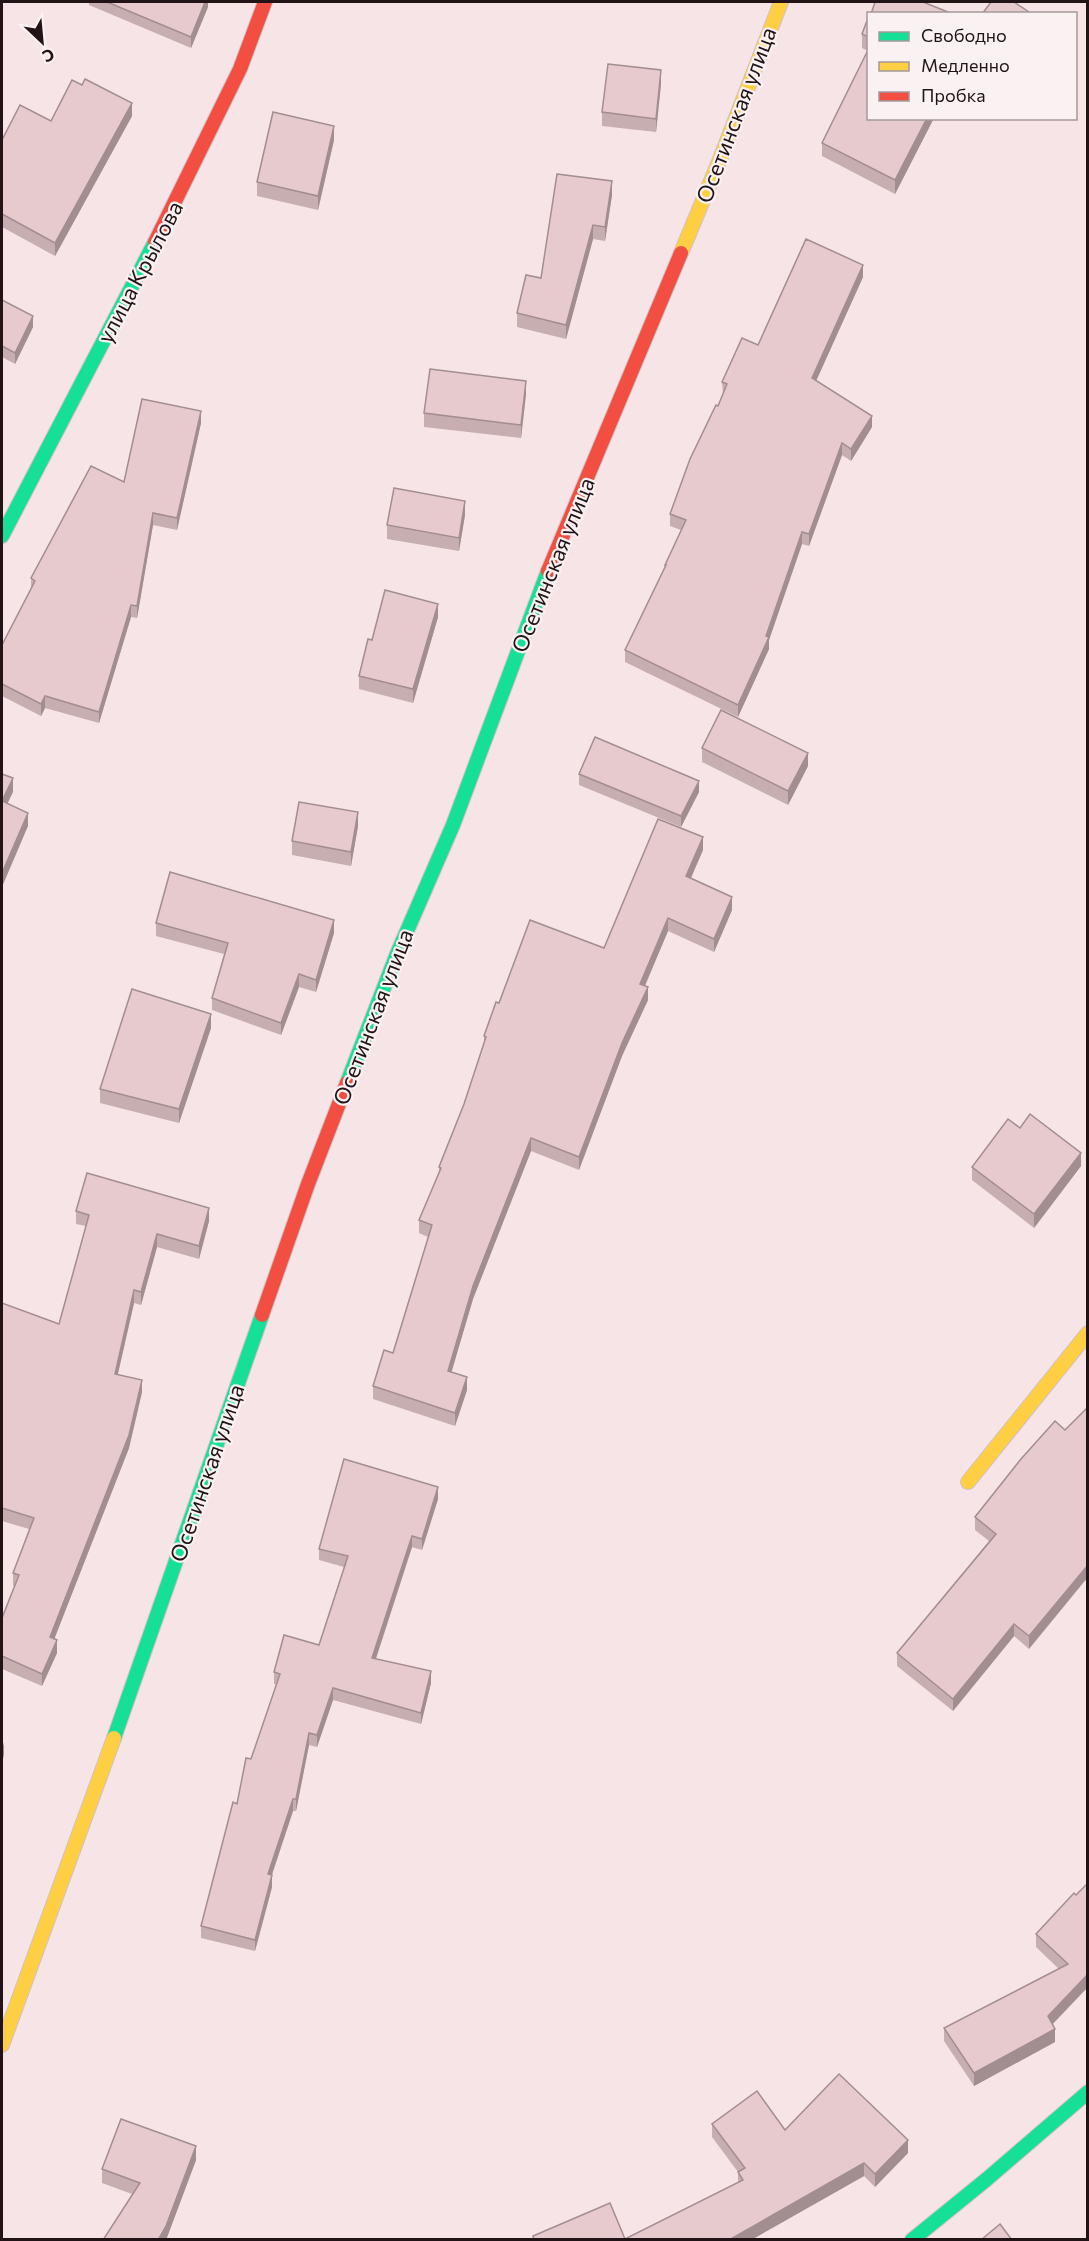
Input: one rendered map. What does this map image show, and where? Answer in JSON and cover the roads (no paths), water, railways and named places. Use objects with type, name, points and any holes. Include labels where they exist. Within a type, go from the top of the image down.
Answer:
[{"type":"street","name":"улица Крылова","points":[[2,536],[178,198],[240,69],[265,2]]},
{"type":"street","name":"Осетинская улица","points":[[2,2045],[148,1644],[308,1184],[397,954],[453,825],[546,576],[721,157],[781,2]]},
{"type":"street","points":[[968,1482],[1088,1333]]},
{"type":"street","points":[[912,2240],[1088,2092]]}]
